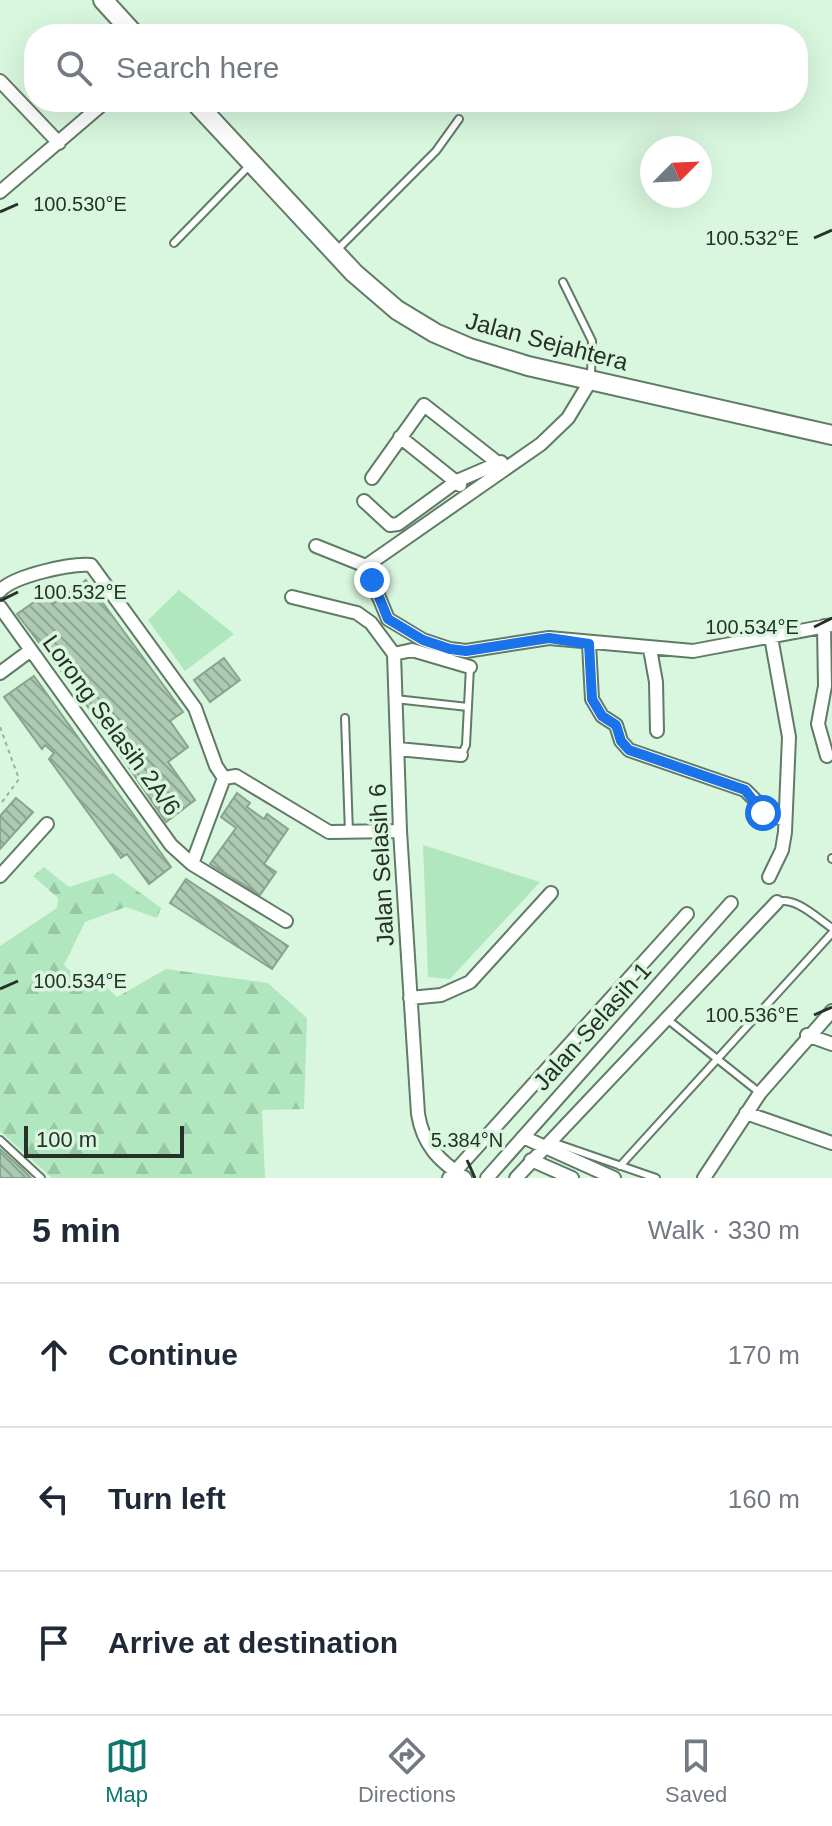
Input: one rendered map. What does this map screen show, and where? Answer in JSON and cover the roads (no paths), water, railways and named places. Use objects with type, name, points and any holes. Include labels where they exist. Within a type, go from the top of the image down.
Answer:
[{"type":"main road","points":[[103,0],[125,24]]},
{"type":"main road","name":"Jalan Sejahtera","points":[[204,112],[334,253],[397,310],[435,333],[470,348],[591,380],[832,435]]},
{"type":"street","points":[[0,81],[24,106]]},
{"type":"street","points":[[30,112],[59,143]]},
{"type":"street","points":[[0,192],[94,112]]},
{"type":"street","points":[[366,566],[520,460],[568,418],[591,380]]},
{"type":"street","points":[[372,478],[424,405],[498,463]]},
{"type":"street","points":[[400,437],[457,481],[467,497]]},
{"type":"street","points":[[364,501],[390,525],[398,524],[457,481],[498,463],[520,460]]},
{"type":"street","points":[[316,546],[366,566],[388,619],[423,640],[450,649],[466,651],[549,638],[693,651],[828,625],[825,686],[818,724],[827,756]]},
{"type":"street","points":[[1,590],[10,582],[79,563],[91,565],[195,708],[216,766],[224,778]]},
{"type":"street","points":[[292,597],[357,613],[380,633],[394,654],[412,650],[470,667]]},
{"type":"street","name":"Lorong Selasih 2A/6","points":[[0,607],[171,845],[192,864],[286,921]]},
{"type":"street","points":[[380,633],[388,619]]},
{"type":"street","points":[[769,877],[782,850],[789,737],[771,637]]},
{"type":"street","points":[[589,644],[592,699],[602,716],[616,725],[621,741],[629,750],[745,790],[755,800],[758,810],[785,820]]},
{"type":"street","points":[[650,649],[656,682],[657,731]]},
{"type":"street","points":[[0,673],[31,650]]},
{"type":"street","name":"Jalan Selasih 6","points":[[394,654],[400,831],[420,1126],[431,1151],[456,1176]]},
{"type":"street","points":[[398,749],[461,755]]},
{"type":"street","points":[[224,778],[236,776],[329,832],[400,831]]},
{"type":"street","points":[[192,864],[224,778]]},
{"type":"street","points":[[0,876],[47,824]]},
{"type":"street","points":[[410,998],[441,995],[470,982],[551,893]]},
{"type":"street","points":[[520,1177],[546,1143],[777,902]]},
{"type":"street","name":"Jalan Selasih 1","points":[[487,1178],[731,903]]},
{"type":"street","points":[[456,1176],[687,914]]},
{"type":"street","points":[[704,1178],[760,1093],[807,1035],[832,1011]]},
{"type":"street","points":[[807,1035],[832,1044]]},
{"type":"street","points":[[746,1113],[832,1143]]},
{"type":"street","points":[[523,1137],[546,1143],[614,1178]]},
{"type":"street","points":[[531,1160],[572,1178]]},
{"type":"lane","points":[[334,253],[436,151],[459,119]]},
{"type":"lane","points":[[174,243],[252,163]]},
{"type":"lane","points":[[563,282],[592,341],[591,380]]},
{"type":"lane","points":[[461,755],[466,745],[470,667]]},
{"type":"lane","points":[[395,699],[468,707]]},
{"type":"lane","points":[[345,718],[349,833]]},
{"type":"lane","points":[[620,1166],[832,931],[796,903],[784,899],[777,902]]},
{"type":"lane","points":[[667,1019],[760,1093]]},
{"type":"lane","points":[[0,1140],[41,1178]]},
{"type":"lane","points":[[546,1143],[656,1178]]}]
